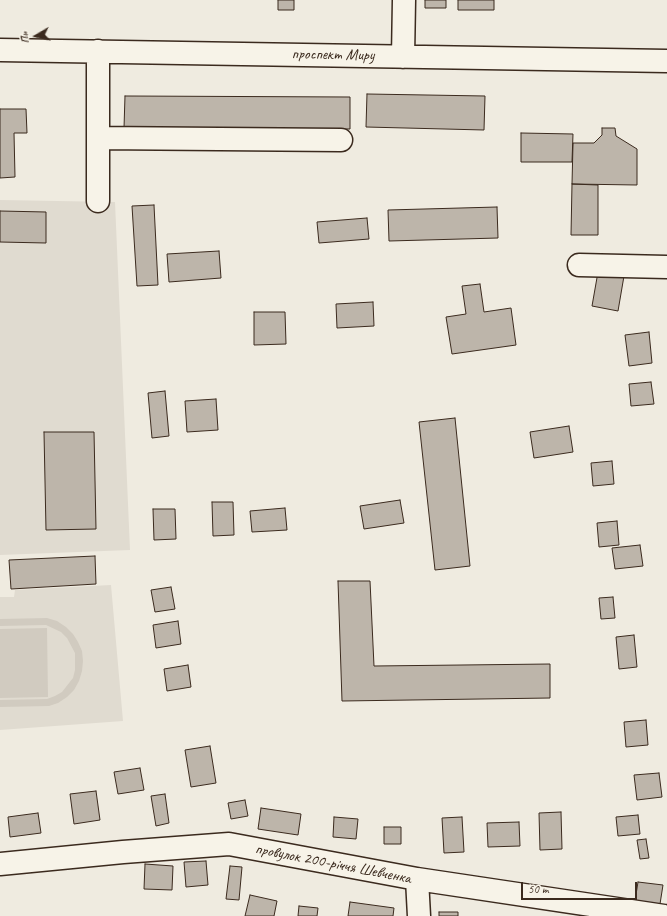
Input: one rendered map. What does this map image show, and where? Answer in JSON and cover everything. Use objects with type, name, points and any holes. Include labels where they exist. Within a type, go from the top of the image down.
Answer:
[{"type":"street","points":[[403,57],[404,0]]},
{"type":"street","name":"проспект Миру","points":[[0,50],[667,61]]},
{"type":"street","points":[[98,51],[98,201]]},
{"type":"street","points":[[98,138],[341,140]]},
{"type":"street","points":[[579,265],[667,267]]},
{"type":"street","name":"провулок 200-річчя Шевченка","points":[[0,864],[123,852],[228,844],[417,879],[664,916]]},
{"type":"street","points":[[417,879],[419,916]]},
{"type":"shaded area","points":[[0,200],[115,202],[130,550],[0,555]]},
{"type":"shaded area","points":[[111,585],[123,721],[0,730],[0,597],[14,597],[15,590]]},
{"type":"shaded area","points":[[47,618],[57,621],[66,627],[78,642],[82,651],[83,661],[79,681],[74,690],[67,697],[58,703],[49,706],[0,707],[0,700],[47,699],[55,696],[62,692],[73,678],[75,670],[75,653],[67,638],[61,632],[46,625],[0,626],[0,619]]},
{"type":"shaded area","points":[[47,628],[48,697],[0,698],[0,629]]},
{"type":"building","points":[[278,0],[294,0],[294,10],[278,10]]},
{"type":"building","points":[[425,0],[446,0],[446,8],[425,8]]},
{"type":"building","points":[[458,0],[494,0],[494,10],[458,10]]},
{"type":"building","points":[[367,94],[485,96],[484,130],[366,127]]},
{"type":"building","points":[[125,96],[350,97],[350,129],[124,128]]},
{"type":"building","points":[[0,109],[26,109],[27,133],[14,133],[15,177],[0,178]]},
{"type":"building","points":[[602,128],[615,128],[616,136],[637,149],[637,185],[572,184],[573,143],[594,143],[602,135]]},
{"type":"building","points":[[521,133],[573,134],[572,162],[521,162]]},
{"type":"building","points":[[572,184],[598,185],[598,235],[571,235]]},
{"type":"building","points":[[154,205],[158,285],[137,286],[132,206]]},
{"type":"building","points":[[497,207],[498,238],[389,241],[388,210]]},
{"type":"building","points":[[0,211],[46,212],[46,243],[0,242]]},
{"type":"building","points":[[367,218],[369,239],[319,243],[317,222]]},
{"type":"building","points":[[219,251],[221,278],[169,282],[167,254]]},
{"type":"building","points":[[598,272],[624,276],[618,311],[592,306]]},
{"type":"building","points":[[480,284],[484,312],[511,308],[516,345],[452,354],[446,317],[466,314],[462,286]]},
{"type":"building","points":[[373,302],[374,326],[337,328],[336,304]]},
{"type":"building","points":[[254,312],[285,312],[286,344],[254,345]]},
{"type":"building","points":[[649,332],[652,363],[629,366],[625,335]]},
{"type":"building","points":[[651,382],[654,404],[631,406],[629,384]]},
{"type":"building","points":[[165,391],[169,436],[152,438],[148,393]]},
{"type":"building","points":[[216,399],[218,430],[187,432],[185,401]]},
{"type":"building","points":[[455,418],[470,566],[435,570],[419,422]]},
{"type":"building","points":[[569,426],[573,452],[534,458],[530,432]]},
{"type":"building","points":[[44,432],[94,432],[96,529],[46,530]]},
{"type":"building","points":[[612,461],[614,484],[593,486],[591,463]]},
{"type":"building","points":[[400,500],[404,523],[364,529],[360,506]]},
{"type":"building","points":[[212,502],[233,502],[234,535],[213,536]]},
{"type":"building","points":[[285,508],[287,530],[252,532],[250,511]]},
{"type":"building","points":[[153,509],[175,509],[176,539],[154,540]]},
{"type":"building","points":[[617,521],[619,545],[599,547],[597,523]]},
{"type":"building","points":[[640,545],[643,566],[615,569],[612,548]]},
{"type":"building","points":[[95,556],[96,584],[11,589],[9,560]]},
{"type":"building","points":[[338,581],[370,581],[374,666],[550,664],[550,698],[342,701]]},
{"type":"building","points":[[171,587],[175,609],[155,612],[151,590]]},
{"type":"building","points":[[613,597],[615,618],[601,619],[599,598]]},
{"type":"building","points":[[178,621],[181,644],[156,648],[153,625]]},
{"type":"building","points":[[634,635],[637,667],[619,669],[616,637]]},
{"type":"building","points":[[188,665],[191,687],[167,691],[164,669]]},
{"type":"building","points":[[646,720],[648,745],[626,747],[624,722]]},
{"type":"building","points":[[210,746],[216,783],[191,787],[185,750]]},
{"type":"building","points":[[140,768],[144,790],[118,794],[114,772]]},
{"type":"building","points":[[659,773],[662,797],[637,800],[634,775]]},
{"type":"building","points":[[96,791],[100,820],[74,824],[70,794]]},
{"type":"building","points":[[165,794],[169,823],[156,826],[151,796]]},
{"type":"building","points":[[245,800],[248,816],[231,819],[228,803]]},
{"type":"building","points":[[261,808],[301,814],[298,835],[258,829]]},
{"type":"building","points":[[561,812],[562,849],[540,850],[539,813]]},
{"type":"building","points":[[38,813],[41,833],[10,837],[8,817]]},
{"type":"building","points":[[638,815],[640,834],[618,836],[616,817]]},
{"type":"building","points":[[334,817],[358,819],[356,839],[333,837]]},
{"type":"building","points":[[462,817],[464,852],[444,853],[442,818]]},
{"type":"building","points":[[519,822],[520,846],[488,847],[487,823]]},
{"type":"building","points":[[384,827],[401,827],[401,844],[384,844]]},
{"type":"building","points":[[646,839],[649,858],[640,859],[637,840]]},
{"type":"building","points":[[206,861],[208,885],[186,887],[184,862]]},
{"type":"building","points":[[145,864],[173,866],[172,890],[144,889]]},
{"type":"building","points":[[230,866],[242,867],[239,900],[226,899]]},
{"type":"building","points":[[638,882],[663,885],[660,904],[635,901]]},
{"type":"building","points":[[250,895],[277,901],[274,916],[245,916]]},
{"type":"building","points":[[350,902],[394,908],[393,916],[348,916]]},
{"type":"building","points":[[299,906],[318,908],[317,916],[298,916]]},
{"type":"building","points":[[439,912],[458,912],[458,916],[439,916]]}]
